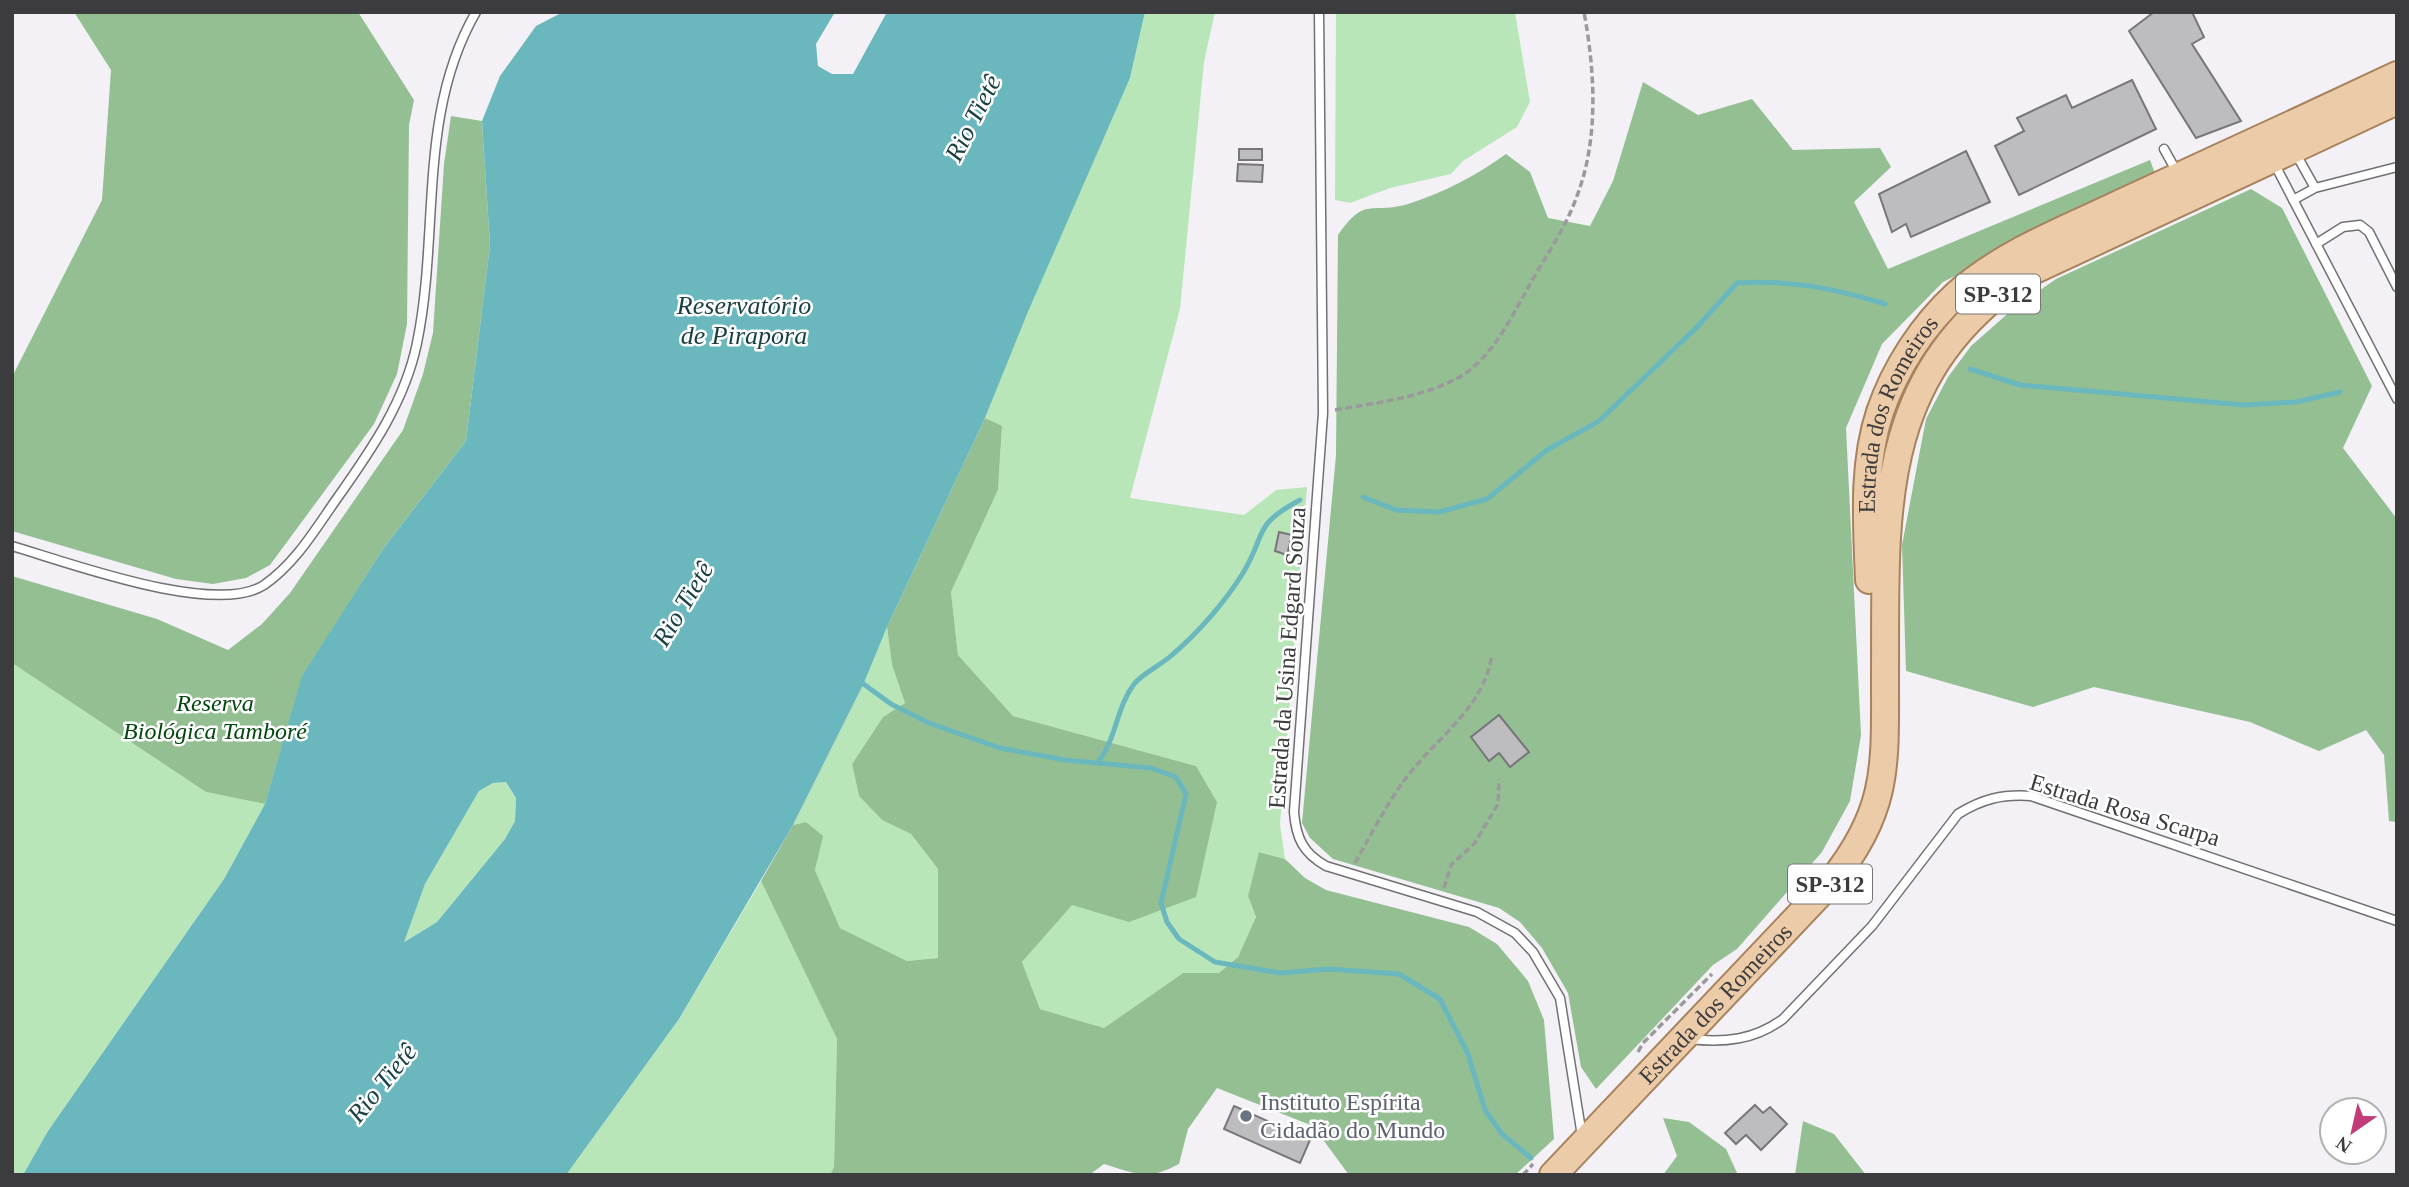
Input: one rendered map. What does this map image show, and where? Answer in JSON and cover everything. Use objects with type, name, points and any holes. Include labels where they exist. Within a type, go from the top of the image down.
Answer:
[{"type":"main road","name":"Estrada dos Romeiros","points":[[1885,703],[1869,595],[1868,473],[1880,413],[1911,349],[1936,315],[1985,272],[2042,240],[2397,75]]},
{"type":"main road","name":"Estrada dos Romeiros","points":[[1553,1175],[1851,858],[1868,828],[1879,798],[1885,764],[1887,520],[1893,475],[1905,424],[1935,362],[1977,312],[2024,275],[2397,101]]},
{"type":"lane","points":[[12,546],[170,590],[212,596],[261,587],[299,553],[367,456],[392,416],[406,383],[417,343],[423,304],[434,147],[445,84],[464,33],[476,12]]},
{"type":"lane","name":"Estrada da Usina Edgard Souza","points":[[1319,12],[1323,413],[1294,812],[1296,832],[1301,845],[1311,858],[1348,874],[1477,912],[1515,933],[1550,978],[1560,998],[1583,1142]]},
{"type":"lane","points":[[2164,149],[2179,176]]},
{"type":"lane","points":[[2282,153],[2315,188]]},
{"type":"lane","points":[[2282,153],[2293,200],[2397,399]]},
{"type":"lane","points":[[2293,200],[2315,188],[2395,168]]},
{"type":"lane","points":[[2316,244],[2343,227],[2360,225],[2369,232],[2397,287]]},
{"type":"lane","name":"Estrada Rosa Scarpa","points":[[1683,1038],[1733,1040],[1767,1031],[1783,1019],[1829,975],[1872,926],[1958,814],[1975,803],[1993,797],[2031,796],[2397,921]]},
{"type":"path","points":[[1323,413],[1411,395],[1455,380],[1481,360],[1505,328],[1577,197],[1594,103],[1592,55],[1584,12]]},
{"type":"path","points":[[1348,874],[1409,774],[1475,700],[1489,672],[1492,655]]},
{"type":"path","points":[[1440,900],[1451,865],[1474,844],[1499,804],[1499,779]]},
{"type":"green space","points":[[74,12],[358,12],[414,100],[409,125],[407,324],[397,374],[374,424],[270,565],[246,578],[213,584],[176,579],[12,531],[12,377],[102,200],[111,70]]},
{"type":"green space","points":[[1145,12],[1215,12],[1204,62],[1180,309],[1130,498],[1244,515],[1276,490],[1307,487],[1280,824],[1285,859],[1260,852],[1248,896],[1256,917],[1238,957],[1219,973],[1183,973],[1104,1028],[1040,1009],[1022,962],[1072,904],[1129,922],[1196,766],[1013,716],[958,655],[951,592],[998,490],[1002,427],[985,418],[1026,314],[1130,78]]},
{"type":"green space","points":[[1336,12],[1515,12],[1530,102],[1517,127],[1463,161],[1451,174],[1390,188],[1350,203],[1335,200]]},
{"type":"green space","points":[[1643,82],[1698,115],[1752,99],[1793,150],[1880,148],[1891,167],[1854,202],[1888,269],[2150,160],[2156,176],[1943,282],[1882,344],[1846,428],[1861,735],[1850,801],[1822,852],[1737,949],[1713,965],[1596,1089],[1581,1067],[1568,993],[1542,948],[1520,922],[1499,908],[1333,859],[1310,838],[1302,823],[1336,455],[1338,235],[1355,215],[1362,211],[1408,204],[1447,189],[1506,154],[1530,172],[1548,218],[1590,226],[1613,181]]},
{"type":"green space","name":"Reserva Biológica Tamboré","points":[[451,116],[482,121],[490,245],[466,441],[383,549],[303,676],[265,804],[206,792],[12,663],[12,576],[157,619],[228,650],[262,624],[290,593],[403,430],[423,374],[433,333],[444,164]]},
{"type":"green space","points":[[2251,189],[2282,208],[2372,386],[2343,448],[2397,519],[2397,822],[2389,821],[2384,755],[2366,730],[2319,751],[2250,722],[2094,687],[2033,707],[1906,671],[1902,545],[1926,419],[1948,377],[1971,346],[2013,309],[2056,279]]},
{"type":"green space","points":[[985,418],[1002,426],[998,490],[951,592],[958,655],[1013,716],[1196,766],[1217,802],[1196,897],[1129,922],[1072,905],[1022,962],[1040,1009],[1104,1028],[1183,973],[1219,973],[1238,957],[1256,917],[1248,896],[1259,852],[1285,859],[1305,878],[1326,890],[1469,927],[1497,944],[1528,981],[1544,1020],[1554,1139],[1515,1175],[1349,1175],[1313,1126],[1217,1088],[1188,1129],[1179,1164],[1158,1173],[1134,1173],[1104,1164],[1089,1175],[830,1175],[834,1167],[837,1039],[761,881],[793,825],[806,822],[823,836],[815,870],[840,928],[907,961],[938,958],[938,869],[911,834],[882,820],[859,796],[852,764],[883,717],[905,703],[892,665],[887,627]]},
{"type":"green space","points":[[887,627],[892,665],[905,703],[883,717],[852,764],[859,796],[882,820],[911,834],[938,869],[938,958],[907,961],[840,928],[815,870],[822,836],[806,822],[793,825],[864,683]]},
{"type":"green space","points":[[12,663],[206,792],[265,804],[224,879],[48,1131],[23,1175],[12,1175]]},
{"type":"green space","points":[[506,782],[516,798],[515,821],[505,839],[437,922],[403,942],[425,884],[479,791],[493,783]]},
{"type":"green space","points":[[761,881],[837,1039],[834,1167],[830,1175],[566,1175],[679,1019]]},
{"type":"green space","points":[[1663,1118],[1689,1122],[1726,1149],[1738,1175],[1663,1175],[1677,1156]]},
{"type":"green space","points":[[1803,1121],[1834,1134],[1866,1175],[1795,1175]]},
{"type":"water","name":"Reservatório de Pirapora","points":[[563,12],[835,12],[816,44],[818,66],[832,74],[853,74],[887,12],[1145,12],[1130,78],[1027,314],[985,418],[887,627],[864,683],[793,825],[679,1019],[566,1175],[23,1175],[48,1131],[224,879],[265,804],[302,676],[383,549],[466,441],[490,245],[482,121],[500,76],[536,26]],"holes":[[[506,782],[516,798],[515,821],[505,839],[437,922],[404,942],[425,884],[479,791],[493,783]]]},
{"type":"building","points":[[2154,12],[2192,12],[2204,37],[2192,44],[2241,121],[2196,138],[2129,31]]},
{"type":"building","points":[[2132,80],[2156,129],[2019,195],[1995,146],[2024,131],[2017,118],[2066,95],[2072,108]]},
{"type":"building","points":[[1239,149],[1262,149],[1262,160],[1239,160]]},
{"type":"building","points":[[1966,151],[1990,202],[1911,237],[1906,224],[1892,232],[1879,194]]},
{"type":"building","points":[[1238,164],[1263,165],[1262,182],[1237,181]]},
{"type":"building","points":[[1279,532],[1292,535],[1287,555],[1275,551]]},
{"type":"building","points":[[1499,715],[1529,752],[1510,767],[1499,753],[1489,761],[1471,737]]},
{"type":"building","points":[[1755,1105],[1763,1113],[1770,1107],[1787,1124],[1761,1150],[1746,1135],[1736,1144],[1725,1133]]},
{"type":"building","points":[[1234,1106],[1310,1140],[1300,1163],[1224,1129]]},
{"type":"waterway","points":[[1363,497],[1396,510],[1439,512],[1487,499],[1547,450],[1599,421],[1697,327],[1737,283],[1775,282],[1812,286],[1885,304]]},
{"type":"waterway","points":[[1970,369],[2020,385],[2244,405],[2296,402],[2340,392]]},
{"type":"waterway","points":[[1098,762],[1134,684],[1172,655],[1201,627],[1243,573],[1267,524],[1284,509],[1300,500]]},
{"type":"waterway","points":[[858,680],[891,704],[929,723],[1000,748],[1065,760],[1151,768],[1176,777],[1186,794],[1161,903],[1167,922],[1179,939],[1215,962],[1280,973],[1329,969],[1399,974],[1440,999],[1468,1054],[1485,1110],[1502,1134],[1531,1158]]},
{"type":"place","name":"Instituto Espírita Cidadão do Mundo","points":[[1246,1116]]},
{"type":"water label","name":"Rio Tietê","points":[[973,118]]},
{"type":"water label","name":"Rio Tietê","points":[[683,604]]},
{"type":"water label","name":"Rio Tietê","points":[[382,1083]]}]
